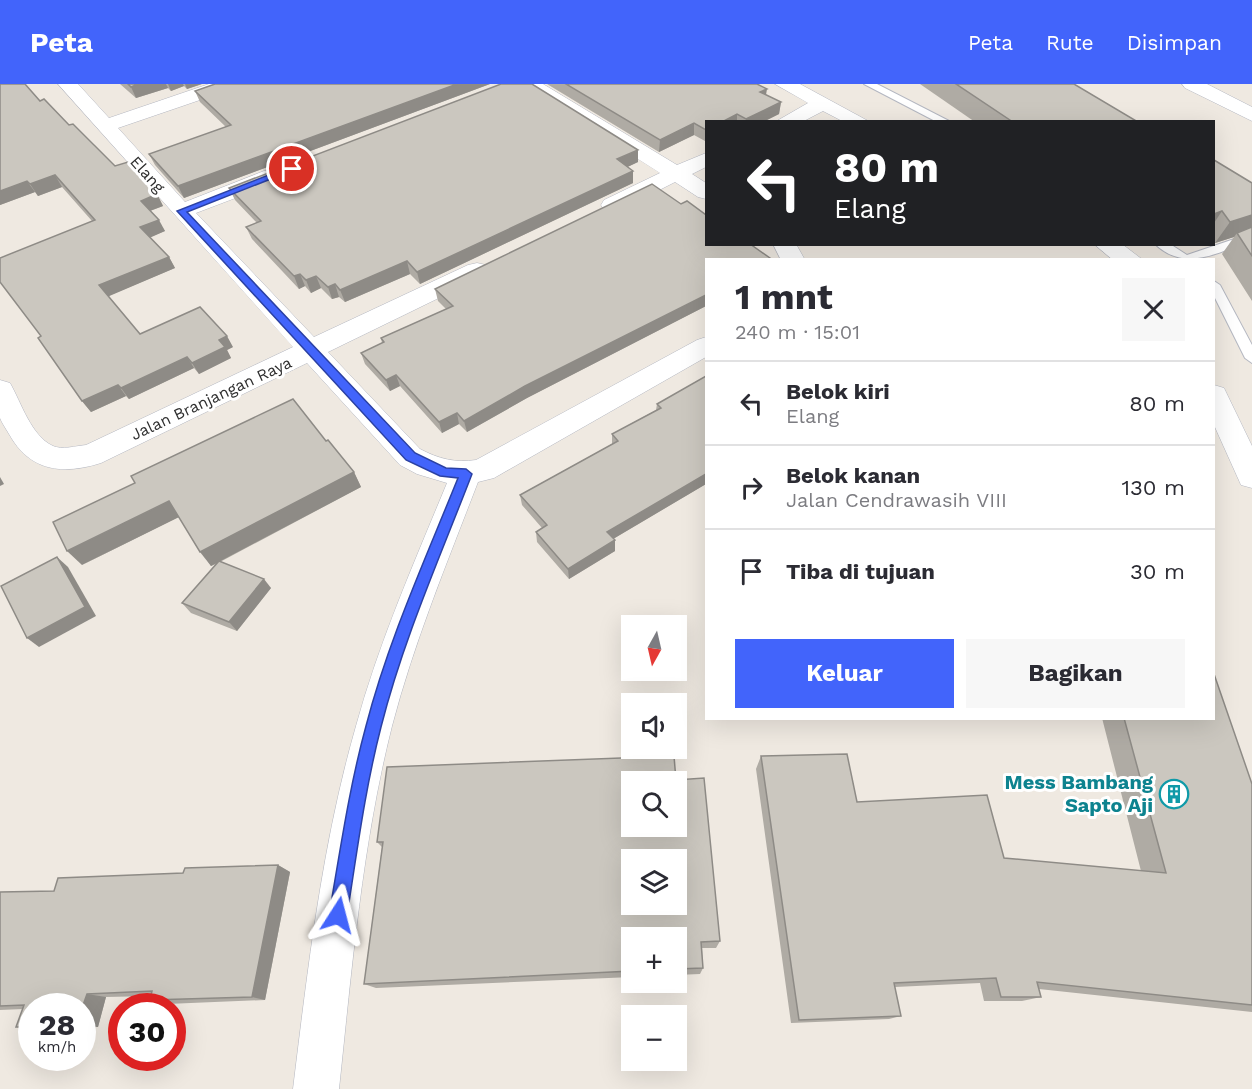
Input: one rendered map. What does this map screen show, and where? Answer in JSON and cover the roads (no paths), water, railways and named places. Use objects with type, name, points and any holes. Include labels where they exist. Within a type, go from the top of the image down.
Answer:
[{"type":"street","name":"Elang","points":[[68,84],[181,211],[410,457],[444,473],[466,474]]},
{"type":"street","points":[[105,126],[228,84]]},
{"type":"street","points":[[530,84],[705,191]]},
{"type":"street","points":[[785,84],[856,120]]},
{"type":"street","points":[[1192,84],[1252,115]]},
{"type":"street","points":[[1226,84],[1252,98]]},
{"type":"street","points":[[789,120],[824,103]]},
{"type":"street","points":[[591,215],[705,159]]},
{"type":"street","points":[[181,211],[292,169]]},
{"type":"street","points":[[1108,246],[1128,258]]},
{"type":"street","name":"Jalan Branjangan Raya","points":[[0,390],[38,454],[53,459],[71,459],[91,455],[494,262]]},
{"type":"street","points":[[316,1089],[331,960],[356,803],[374,726],[399,644],[466,474],[495,464],[705,347]]},
{"type":"street","points":[[1215,397],[1252,477]]},
{"type":"lane","points":[[869,84],[942,120]]},
{"type":"lane","points":[[1189,258],[1252,236]]},
{"type":"lane","points":[[1164,246],[1184,258]]},
{"type":"lane","points":[[1215,287],[1252,358]]},
{"type":"place","name":"Mess Bambang Sapto Aji","points":[[1174,794]]}]
